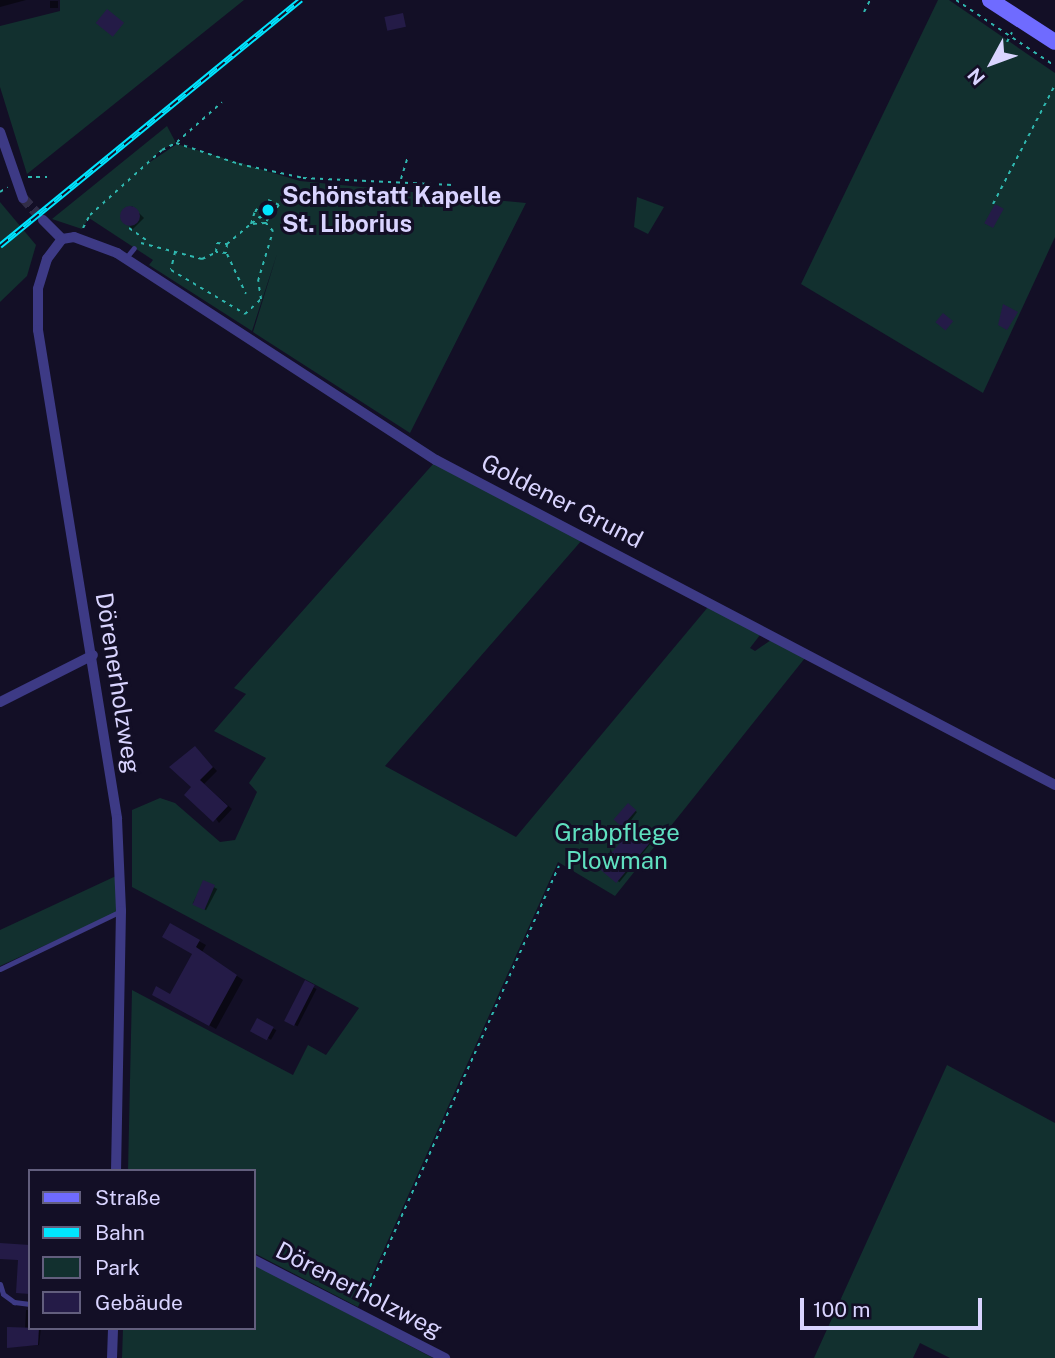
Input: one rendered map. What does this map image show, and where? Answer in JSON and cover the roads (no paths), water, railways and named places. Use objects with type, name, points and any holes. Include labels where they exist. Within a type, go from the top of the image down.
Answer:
[{"type":"main road","points":[[990,0],[1055,43]]},
{"type":"street","points":[[0,132],[23,198]]},
{"type":"street","points":[[0,168],[14,178]]},
{"type":"street","points":[[43,220],[62,239]]},
{"type":"street","name":"Goldener Grund","points":[[62,239],[78,239],[125,259],[436,460],[1055,785]]},
{"type":"street","name":"Dörenerholzweg","points":[[62,239],[47,259],[38,289],[38,330],[93,655],[117,820],[121,911],[116,1169]]},
{"type":"street","points":[[0,702],[93,655]]},
{"type":"street","name":"Dörenerholzweg","points":[[256,1261],[445,1358]]},
{"type":"street","points":[[112,1358],[113,1330]]},
{"type":"lane","points":[[125,259],[134,247]]},
{"type":"lane","points":[[0,969],[121,911]]},
{"type":"lane","points":[[0,1284],[3,1294],[14,1302],[28,1304]]},
{"type":"tunnel","points":[[23,198],[43,220]]},
{"type":"railway","points":[[0,246],[301,0]]},
{"type":"place","name":"Schönstatt Kapelle St. Liborius","points":[[268,210]]},
{"type":"park label","name":"Grabpflege Plowman","points":[[617,847]]}]
